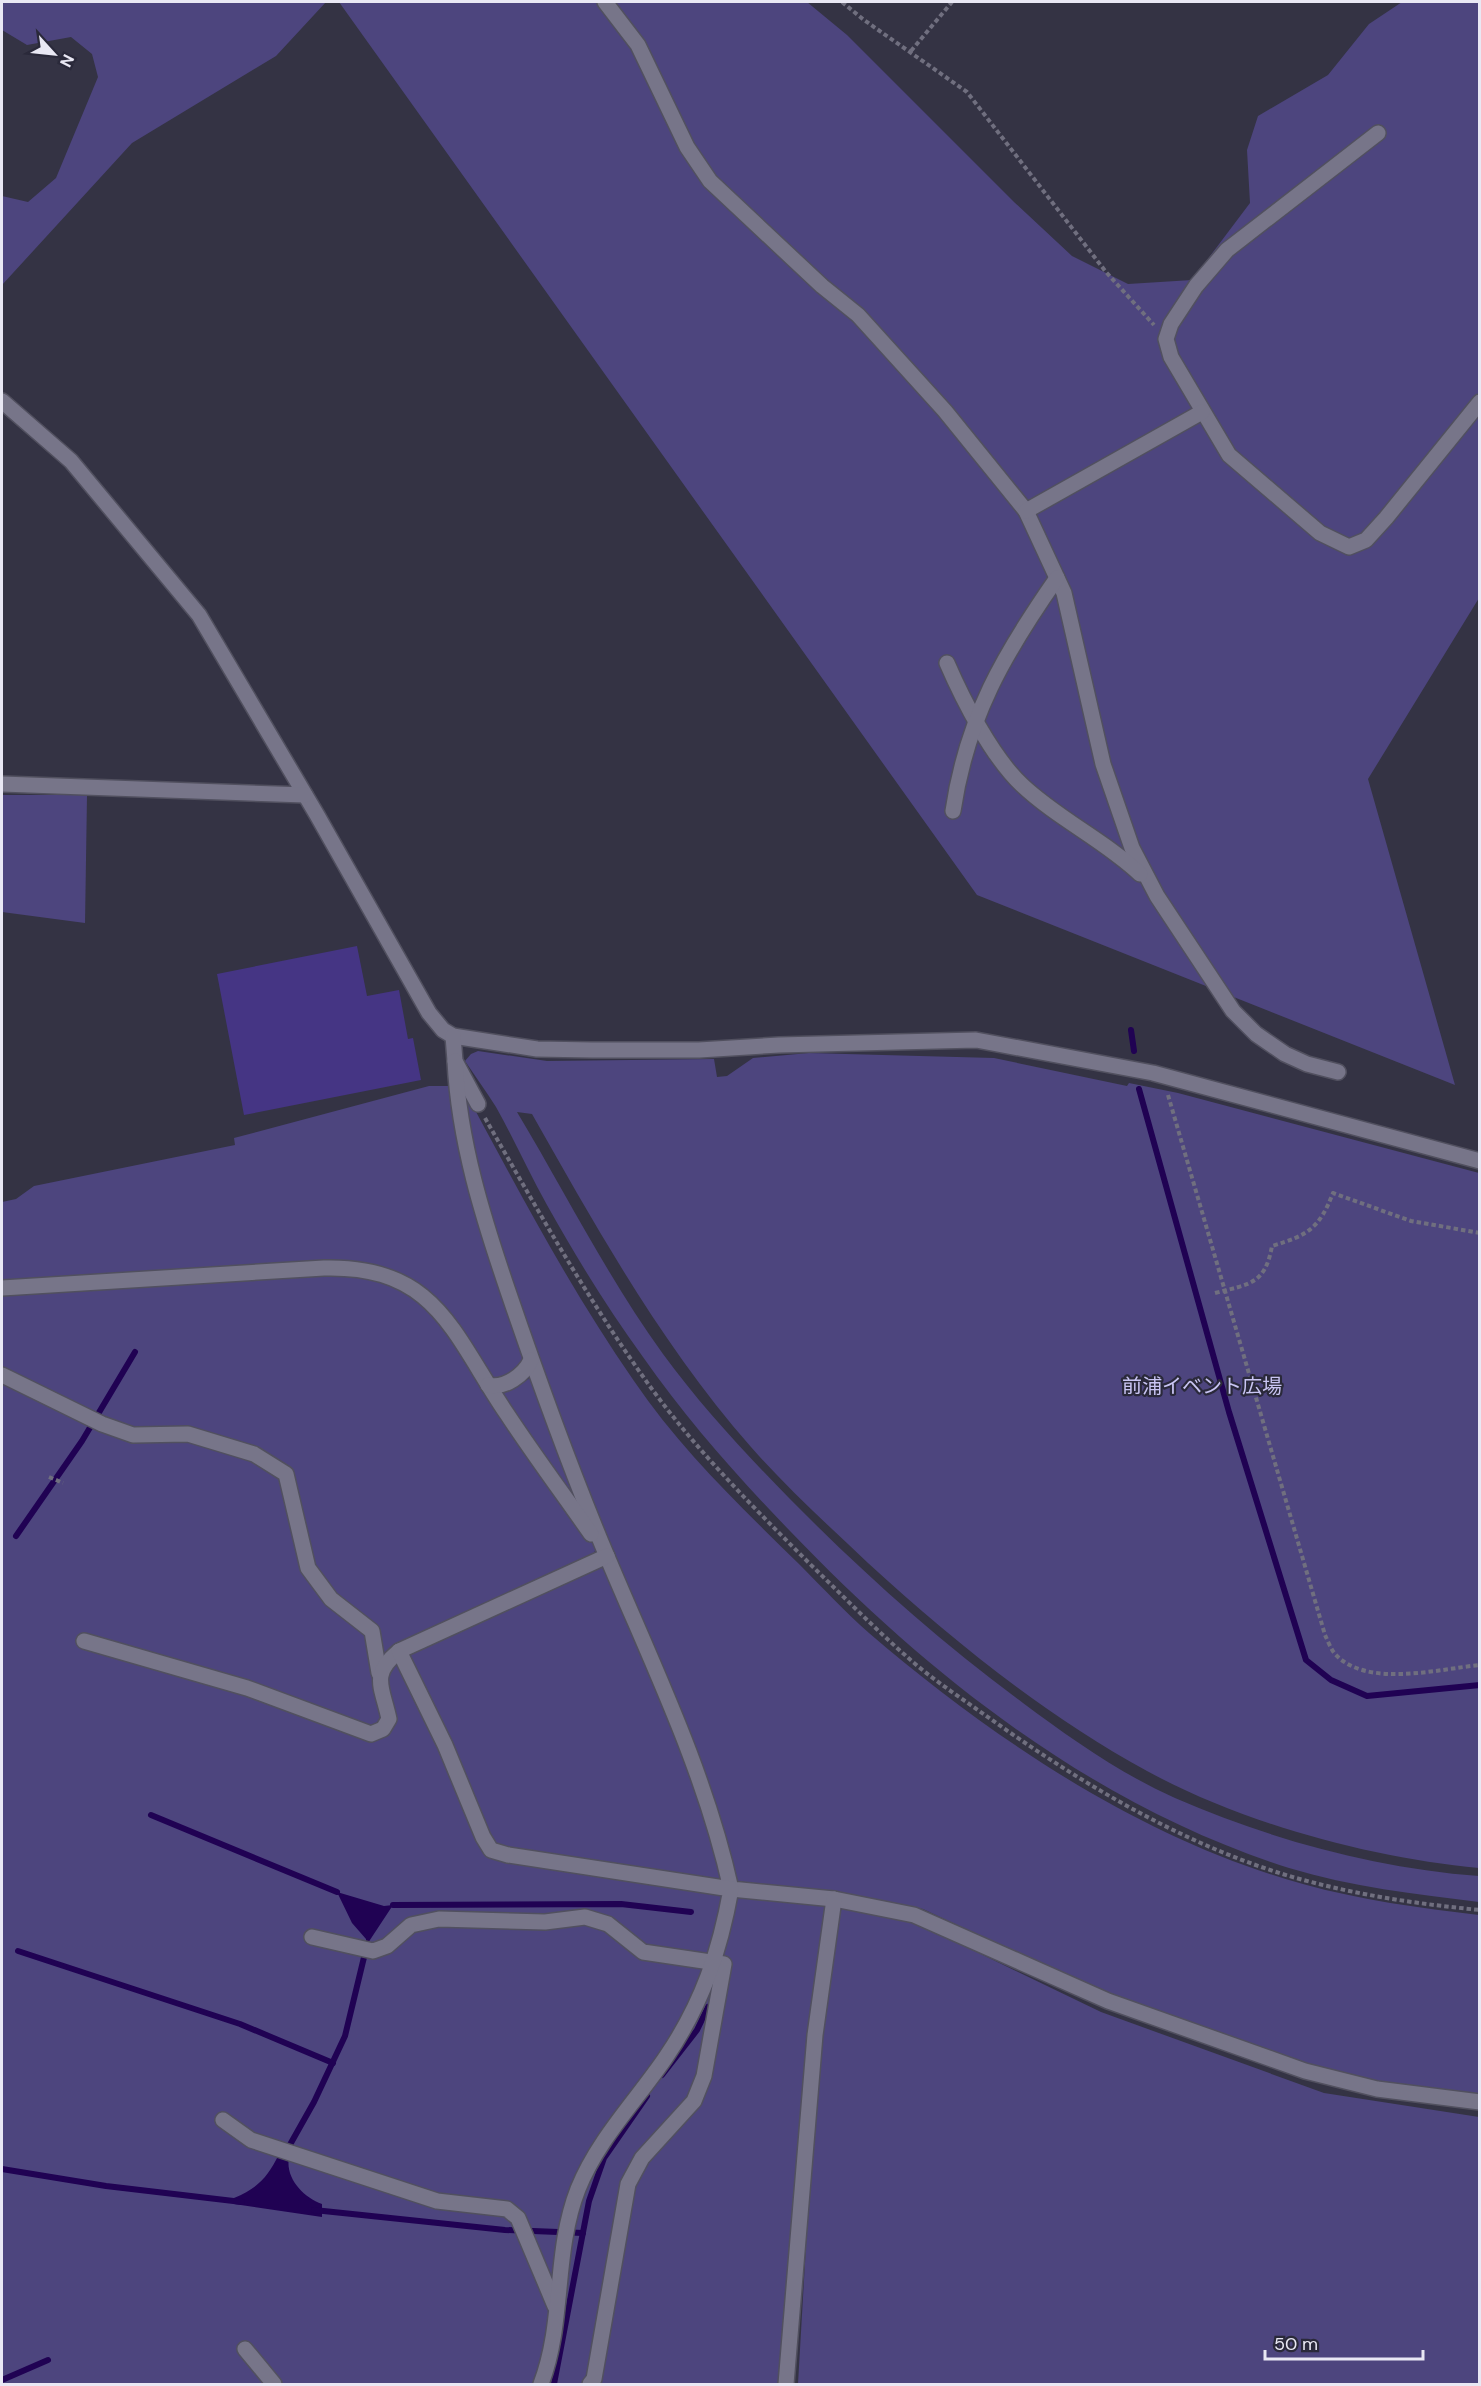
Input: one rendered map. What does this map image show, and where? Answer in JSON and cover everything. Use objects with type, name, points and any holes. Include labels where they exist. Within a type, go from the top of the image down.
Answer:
[{"type":"street","points":[[605,2],[638,45],[687,147],[710,182],[822,286],[858,315],[960,427],[1026,511],[1064,593],[1103,764],[1132,848],[1149,882],[1233,1011],[1256,1035],[1285,1054],[1307,1064],[1338,1072]]},
{"type":"street","points":[[1378,133],[1227,250],[1196,286],[1171,324],[1166,339],[1171,357],[1229,455],[1320,533],[1348,547],[1366,540],[1386,518],[1479,402]]},
{"type":"street","points":[[2,401],[70,461],[198,615],[305,795],[429,1013],[443,1030],[453,1036],[537,1050],[699,1050],[779,1045],[976,1040],[1162,1076],[1479,1161]]},
{"type":"street","points":[[1026,511],[1202,412]]},
{"type":"street","points":[[953,811],[962,762],[975,719],[1010,650],[1057,578]]},
{"type":"street","points":[[947,663],[975,719],[1011,774],[1024,787],[1125,860],[1149,882]]},
{"type":"street","points":[[2,784],[305,795]]},
{"type":"street","points":[[453,1036],[458,1106],[474,1183],[531,1360],[607,1556],[688,1746],[718,1835],[731,1889],[724,1932],[694,2012],[665,2058],[644,2084],[591,2162],[566,2224],[554,2334],[541,2385]]},
{"type":"street","points":[[455,1061],[478,1104]]},
{"type":"street","points":[[2,1288],[351,1267],[406,1283],[441,1312],[456,1330],[488,1385],[607,1556]]},
{"type":"street","points":[[488,1385],[502,1385],[523,1372],[531,1360]]},
{"type":"street","points":[[2,1375],[96,1422],[133,1435],[188,1434],[254,1454],[286,1474],[308,1568],[331,1599],[372,1631],[389,1719],[383,1729],[371,1734],[247,1688],[84,1641]]},
{"type":"street","points":[[379,1673],[384,1663],[399,1651],[607,1556]]},
{"type":"street","points":[[399,1651],[445,1745],[483,1837],[491,1850],[508,1855],[731,1889],[834,1899],[914,1915],[1108,2001],[1305,2071],[1377,2089],[1479,2102]]},
{"type":"street","points":[[786,2385],[815,2035],[834,1899]]},
{"type":"street","points":[[312,1937],[368,1951],[387,1946],[411,1925],[439,1919],[545,1922],[585,1917],[608,1924],[643,1952],[724,1964],[704,2076],[694,2101],[642,2158],[628,2184],[594,2379],[590,2385]]},
{"type":"street","points":[[222,2120],[251,2140],[437,2201],[507,2209],[520,2223],[556,2309]]},
{"type":"street","points":[[245,2349],[274,2385]]},
{"type":"path","points":[[842,2],[967,92],[1107,272],[1166,339]]},
{"type":"path","points":[[911,51],[952,2]]},
{"type":"path","points":[[1162,1076],[1321,1624],[1335,1654],[1365,1672],[1383,1674],[1479,1665]]},
{"type":"path","points":[[478,1104],[596,1308],[650,1386],[694,1443],[748,1502],[906,1656],[1043,1756],[1117,1799],[1222,1852],[1293,1877],[1356,1893],[1414,1903],[1479,1910]]},
{"type":"path","points":[[1215,1293],[1245,1285],[1262,1275],[1268,1265],[1272,1246],[1296,1239],[1319,1224],[1333,1193],[1411,1221],[1479,1233]]},
{"type":"path","points":[[49,1477],[63,1483]]},
{"type":"green space","points":[[2,2],[326,2],[276,56],[132,143],[2,285],[2,196],[28,202],[56,178],[98,77],[92,54],[71,37],[27,45],[2,30]]},
{"type":"green space","points":[[339,2],[807,2],[847,35],[1014,202],[1072,256],[1128,284],[1192,280],[1250,203],[1247,150],[1258,116],[1328,75],[1369,24],[1402,2],[1479,2],[1479,598],[1368,779],[1455,1085],[977,895]]},
{"type":"green space","points":[[2,795],[87,795],[85,923],[2,912]]},
{"type":"green space","name":"前浦イベント広場","points":[[478,1051],[547,1061],[714,1059],[717,1077],[727,1076],[753,1058],[809,1053],[994,1058],[1127,1086],[1129,1083],[1178,1093],[1479,1173],[1479,1868],[1395,1856],[1352,1847],[1265,1822],[1224,1807],[1184,1790],[1109,1749],[1072,1726],[1001,1675],[933,1621],[868,1563],[751,1447],[719,1409],[660,1328],[607,1244],[532,1114],[517,1112],[587,1235],[643,1325],[708,1411],[773,1482],[818,1526],[902,1606],[961,1655],[1078,1742],[1116,1767],[1175,1798],[1249,1827],[1324,1850],[1401,1866],[1479,1876],[1479,1902],[1384,1889],[1312,1875],[1217,1842],[1148,1810],[1082,1773],[1019,1731],[900,1637],[844,1585],[770,1510],[713,1447],[660,1380],[617,1320],[581,1263],[540,1193],[496,1107],[465,1061],[471,1054]]},
{"type":"green space","points":[[460,1082],[564,1272],[634,1381],[671,1431],[713,1477],[860,1625],[917,1673],[1019,1748],[1073,1782],[1185,1841],[1244,1865],[1325,1890],[1390,1903],[1479,1915],[1479,2097],[1352,2079],[1314,2070],[1082,1984],[923,1909],[889,1902],[738,1881],[686,1723],[569,1448],[516,1300],[482,1189]]},
{"type":"green space","points":[[429,1086],[450,1086],[523,1357],[522,1364],[501,1378],[489,1378],[460,1329],[430,1292],[390,1269],[363,1263],[332,1261],[2,1282],[2,1202],[16,1199],[34,1186],[235,1145],[234,1138]]},
{"type":"green space","points":[[350,1273],[369,1276],[407,1292],[443,1323],[597,1545],[593,1556],[391,1647],[442,1749],[486,1853],[825,1905],[826,1920],[786,2384],[2,2384],[2,1295]]},
{"type":"green space","points":[[530,1378],[578,1501],[501,1395]]},
{"type":"green space","points":[[606,1563],[693,1776],[723,1874],[718,1881],[495,1845],[408,1657],[409,1650]]},
{"type":"green space","points":[[843,1908],[886,1915],[921,1925],[1101,2012],[1324,2093],[1479,2117],[1479,2384],[798,2384],[815,2089],[839,1913]]},
{"type":"shaded area","points":[[337,1892],[384,1906],[393,1905],[366,1946],[366,1939],[352,1923]]},
{"type":"shaded area","points":[[279,2154],[289,2157],[290,2172],[302,2192],[322,2204],[322,2217],[234,2204],[234,2198],[261,2181]]},
{"type":"building","points":[[357,946],[367,996],[399,990],[408,1039],[413,1038],[421,1080],[244,1115],[217,974]]},
{"type":"waterway","points":[[1131,1030],[1134,1051]]},
{"type":"waterway","points":[[1139,1089],[1229,1412],[1306,1660],[1331,1680],[1367,1696],[1480,1685]]},
{"type":"waterway","points":[[16,1536],[82,1441],[135,1352]]},
{"type":"waterway","points":[[151,1815],[337,1892]]},
{"type":"waterway","points":[[393,1905],[621,1904],[691,1912]]},
{"type":"waterway","points":[[287,2150],[314,2102],[345,2036],[366,1949]]},
{"type":"waterway","points":[[18,1951],[240,2024],[333,2063]]},
{"type":"waterway","points":[[662,2075],[697,2030],[708,2007]]},
{"type":"waterway","points":[[554,2384],[589,2201],[604,2158],[647,2096]]},
{"type":"waterway","points":[[2,2169],[106,2186],[242,2202]]},
{"type":"waterway","points":[[314,2210],[505,2230],[583,2233]]},
{"type":"waterway","points":[[2,2380],[48,2360]]}]
